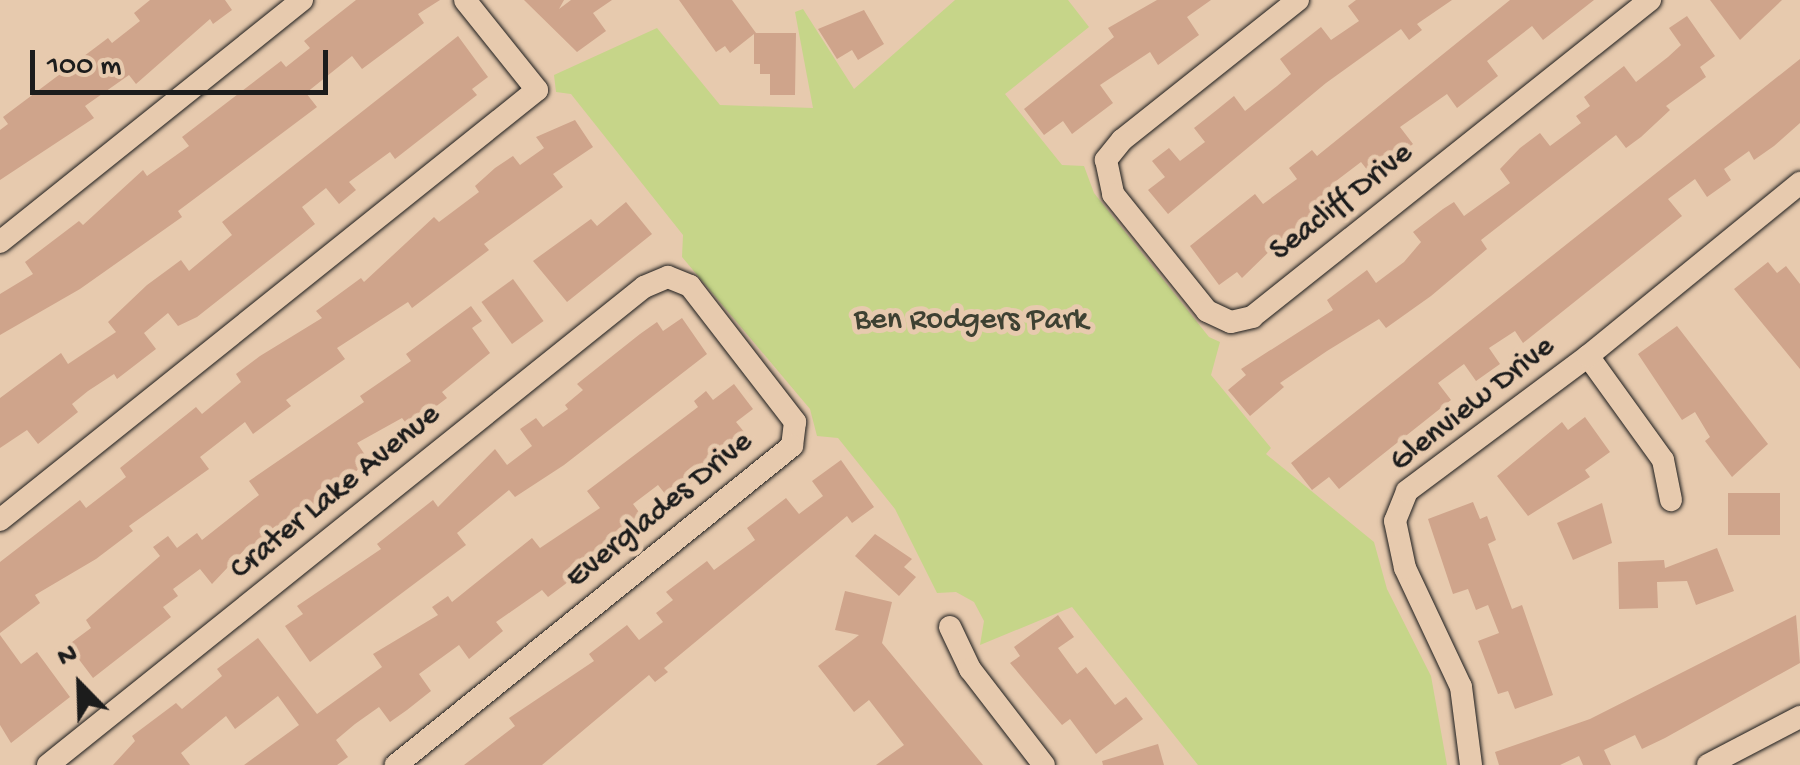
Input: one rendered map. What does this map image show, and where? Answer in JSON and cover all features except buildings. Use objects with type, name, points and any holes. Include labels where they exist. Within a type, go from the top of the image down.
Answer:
[{"type":"street","points":[[0,242],[302,0]]},
{"type":"street","points":[[0,520],[536,90],[465,0]]},
{"type":"street","name":"Seacliff Drive","points":[[1298,0],[1122,140],[1105,169],[1114,194],[1207,311],[1224,320],[1246,320],[1650,0]]},
{"type":"street","name":"Glenview Drive","points":[[1472,765],[1461,687],[1406,568],[1395,521],[1407,492],[1796,195]]},
{"type":"street","name":"Crater Lake Avenue","points":[[48,765],[644,288],[668,277]]},
{"type":"street","name":"Everglades Drive","points":[[396,765],[792,446],[796,422],[690,286],[668,277]]},
{"type":"street","points":[[1588,356],[1663,460],[1671,500]]},
{"type":"street","points":[[950,627],[970,669],[1044,765]]},
{"type":"street","points":[[1708,765],[1800,717]]},
{"type":"green space","name":"Ben Rodgers Park","points":[[955,0],[1068,0],[1089,27],[1005,94],[1062,165],[1084,166],[1094,193],[1209,337],[1220,342],[1211,375],[1271,448],[1266,454],[1374,542],[1387,589],[1431,676],[1447,765],[1198,765],[1072,607],[980,645],[984,621],[974,602],[956,592],[937,593],[895,509],[838,438],[817,436],[810,409],[682,257],[683,235],[571,94],[556,92],[554,75],[657,28],[720,105],[813,108],[795,12],[803,9],[854,89]]}]
